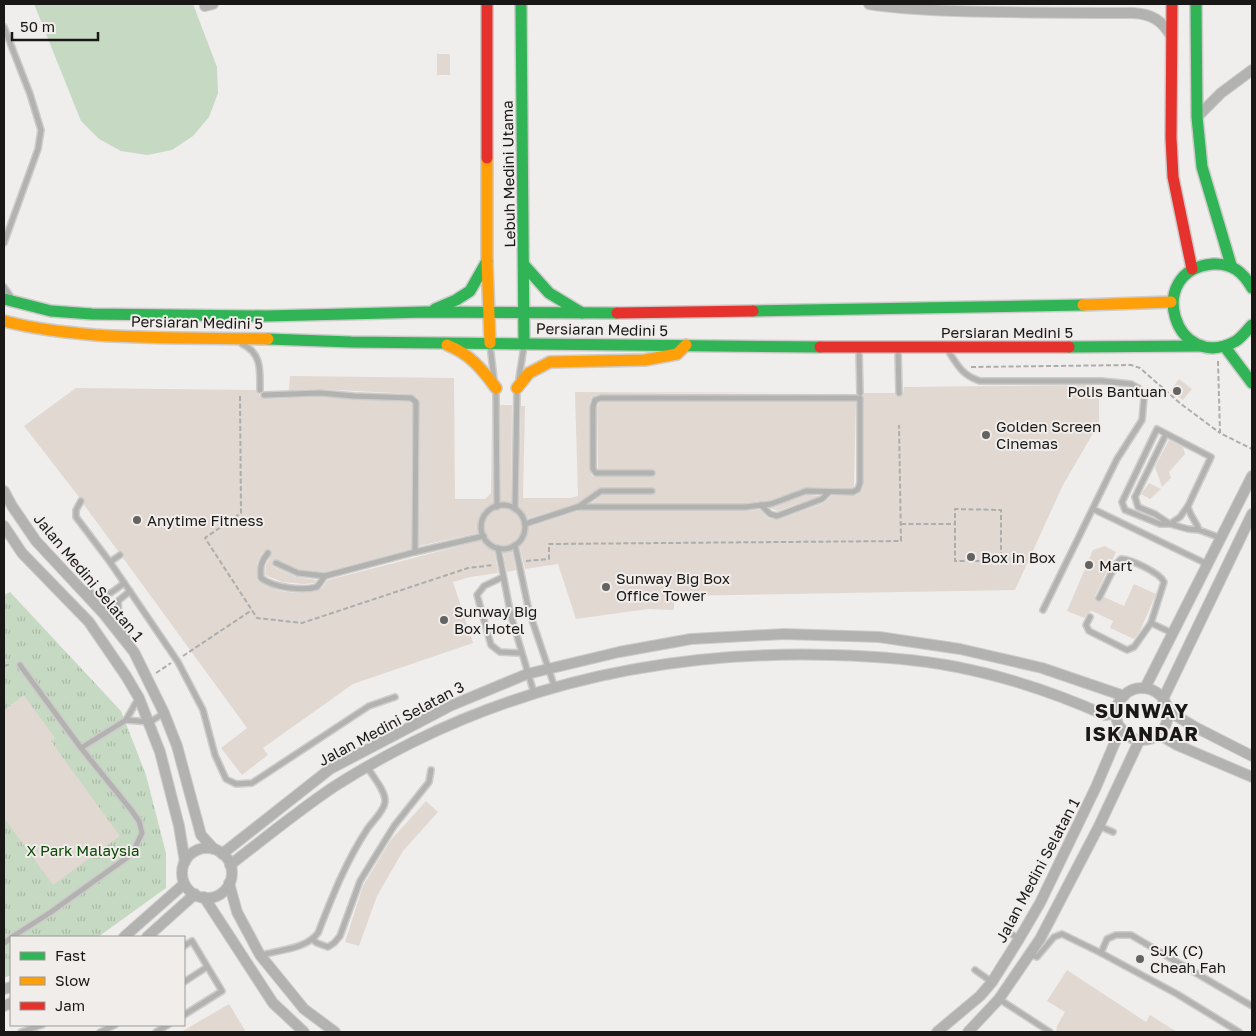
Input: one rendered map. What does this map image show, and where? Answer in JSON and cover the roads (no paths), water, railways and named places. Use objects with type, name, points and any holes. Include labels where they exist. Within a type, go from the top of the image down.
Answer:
[{"type":"street","name":"Lebuh Medini Utama","points":[[487,4],[487,261],[490,343]]},
{"type":"street","name":"Lebuh Medini Utama","points":[[521,4],[524,344]]},
{"type":"street","points":[[868,4],[938,10],[1013,13],[1133,12],[1146,14],[1158,19],[1173,39]]},
{"type":"street","points":[[1172,4],[1171,138],[1173,177],[1192,269]]},
{"type":"street","points":[[1196,4],[1197,117],[1202,167],[1231,265]]},
{"type":"street","points":[[1197,117],[1221,93],[1252,70]]},
{"type":"street","points":[[426,312],[444,307],[470,291],[487,261]]},
{"type":"street","points":[[1252,288],[1243,274],[1231,265],[1211,264],[1192,269],[1187,273],[1178,284],[1172,302],[1172,310],[1177,326],[1189,339],[1202,346],[1221,348],[1238,341],[1252,325]]},
{"type":"street","points":[[524,265],[549,293],[582,314]]},
{"type":"street","name":"Persiaran Medini 5","points":[[4,299],[51,311],[92,314],[266,316],[426,312],[582,314],[1172,302]]},
{"type":"street","name":"Persiaran Medini 5","points":[[4,320],[22,326],[62,332],[128,337],[351,342],[859,348],[1202,346]]},
{"type":"street","points":[[4,333],[22,326]]},
{"type":"street","points":[[441,343],[463,351],[473,358],[496,388]]},
{"type":"street","points":[[518,388],[529,373],[550,362],[645,360],[677,354],[686,345]]},
{"type":"street","points":[[1221,348],[1252,384]]},
{"type":"street","points":[[1145,688],[1252,476]]},
{"type":"street","name":"Jalan Medini Selatan 1","points":[[4,491],[36,541],[78,584],[134,652],[164,713],[177,746],[201,835],[218,851]]},
{"type":"street","points":[[1163,699],[1252,514]]},
{"type":"street","name":"Jalan Medini Selatan 1","points":[[4,526],[22,553],[89,622],[139,698],[150,722],[160,752],[180,826],[185,862]]},
{"type":"street","name":"Jalan Medini Selatan 3","points":[[218,851],[330,769],[450,706],[528,674],[619,652],[691,640],[784,634],[879,637],[960,649],[1042,668],[1124,696]]},
{"type":"street","name":"Jalan Medini Selatan 3","points":[[230,864],[336,786],[412,743],[460,720],[534,693],[623,670],[693,660],[786,654],[879,656],[958,668],[1035,688],[1105,715],[1116,713]]},
{"type":"street","points":[[1145,688],[1156,692],[1163,699],[1168,711],[1167,721],[1158,734],[1150,738],[1140,739],[1129,736],[1121,728],[1116,713],[1118,704],[1124,696],[1134,690],[1145,688]]},
{"type":"street","points":[[1168,711],[1252,756]]},
{"type":"street","name":"Jalan Medini Selatan 1","points":[[937,1032],[980,996],[992,982],[1019,939],[1040,903],[1096,788],[1121,728]]},
{"type":"street","points":[[1158,734],[1177,745],[1252,777]]},
{"type":"street","points":[[968,1032],[998,999],[1030,954],[1059,905],[1140,739]]},
{"type":"street","points":[[148,936],[200,896],[219,894],[229,883],[232,874],[230,864],[218,851],[204,848],[195,851],[185,862],[182,873],[184,884],[200,896],[273,1003],[304,1032]]},
{"type":"street","points":[[229,883],[237,912],[260,955],[304,1009],[335,1032]]},
{"type":"street","points":[[125,936],[184,884]]},
{"type":"lane","points":[[4,27],[30,94],[41,130],[38,150],[4,244]]},
{"type":"lane","points":[[4,287],[16,303]]},
{"type":"lane","points":[[229,338],[247,346],[256,355],[260,363],[262,392],[408,397],[414,400],[416,406],[415,552]]},
{"type":"lane","points":[[490,343],[496,388],[497,506]]},
{"type":"lane","points":[[515,509],[518,388],[524,344]]},
{"type":"lane","points":[[946,347],[963,373],[980,381],[1102,381],[1131,384],[1138,388],[1144,398],[1142,420],[1117,459],[1043,610]]},
{"type":"lane","points":[[859,348],[860,393]]},
{"type":"lane","points":[[898,348],[900,393]]},
{"type":"lane","points":[[577,507],[762,505],[771,504],[806,491],[853,492],[860,486],[860,398],[601,398],[595,400],[593,407],[594,469],[596,473],[652,473]]},
{"type":"lane","points":[[1170,524],[1180,517],[1188,506],[1211,457],[1157,429],[1122,502],[1125,510],[1160,524],[1170,524],[1199,530],[1221,538]]},
{"type":"lane","points":[[1166,434],[1135,497],[1138,506],[1170,524]]},
{"type":"lane","points":[[525,524],[577,507],[601,491],[652,490]]},
{"type":"lane","points":[[762,505],[770,514],[777,516],[822,499],[829,492]]},
{"type":"lane","points":[[81,501],[76,510],[76,517],[110,562],[178,662],[203,710],[215,755],[226,780],[236,784],[252,782],[369,706],[395,698]]},
{"type":"lane","points":[[497,506],[509,506],[515,509],[523,518],[525,524],[523,536],[515,546],[504,549],[498,548],[492,546],[484,536],[482,530],[484,518],[497,506]]},
{"type":"lane","points":[[1188,506],[1189,512],[1196,520],[1199,530]]},
{"type":"lane","points":[[1093,509],[1207,564]]},
{"type":"lane","points":[[276,563],[298,572],[325,576],[484,536]]},
{"type":"lane","points":[[515,546],[529,611],[554,688]]},
{"type":"lane","points":[[498,548],[511,616],[534,693]]},
{"type":"lane","points":[[268,552],[262,559],[260,570],[261,578],[268,583],[307,590],[318,587],[325,576]]},
{"type":"lane","points":[[110,562],[120,555]]},
{"type":"lane","points":[[1090,617],[1086,625],[1089,631],[1127,650],[1134,647],[1151,623],[1164,582],[1157,574],[1128,560],[1121,559],[1116,564],[1099,598]]},
{"type":"lane","points":[[503,577],[484,586],[477,595],[491,645],[500,652],[521,653]]},
{"type":"lane","points":[[78,584],[97,596],[107,595],[124,583]]},
{"type":"lane","points":[[130,591],[118,601],[118,614],[134,652]]},
{"type":"lane","points":[[511,616],[529,611]]},
{"type":"lane","points":[[1151,623],[1172,633]]},
{"type":"lane","points":[[15,936],[132,854],[142,833],[138,821],[20,665]]},
{"type":"lane","points":[[81,748],[126,720],[139,698]]},
{"type":"lane","points":[[126,720],[150,722],[164,713]]},
{"type":"lane","points":[[260,955],[304,944],[313,940],[318,933],[339,880],[367,829],[384,806],[385,798],[383,793],[368,768]]},
{"type":"lane","points":[[313,940],[318,944],[328,946],[334,943],[340,936],[360,881],[394,826],[429,782],[431,770]]},
{"type":"lane","points":[[1099,826],[1113,832]]},
{"type":"lane","points":[[1007,932],[1019,939]]},
{"type":"lane","points":[[1030,954],[1037,957],[1054,937],[1062,934],[1177,994],[1239,1032]]},
{"type":"lane","points":[[1101,953],[1107,939],[1116,935],[1131,935],[1252,1006]]},
{"type":"lane","points":[[185,945],[192,941],[222,991],[185,1014]]},
{"type":"lane","points":[[185,981],[207,967]]},
{"type":"lane","points":[[975,970],[992,982]]},
{"type":"lane","points":[[998,999],[1040,1030],[1050,1032]]},
{"type":"lane","points":[[21,1032],[39,1026]]},
{"type":"lane","points":[[100,1032],[113,1027]]},
{"type":"place","name":"Polis Bantuan","points":[[1177,391]]},
{"type":"place","name":"Golden Screen Cinemas","points":[[986,435]]},
{"type":"place","name":"Anytime Fitness","points":[[137,520]]},
{"type":"place","name":"Box in Box","points":[[971,557]]},
{"type":"place","name":"Mart","points":[[1089,565]]},
{"type":"place","name":"Sunway Big Box Office Tower","points":[[606,587]]},
{"type":"place","name":"Sunway Big Box Hotel","points":[[444,620]]},
{"type":"place","name":"SJK (C) Cheah Fah","points":[[1140,959]]},
{"type":"district","name":"SUNWAY ISKANDAR","points":[[1142,722]]},
{"type":"park label","name":"X Park Malaysia","points":[[83,850]]}]
